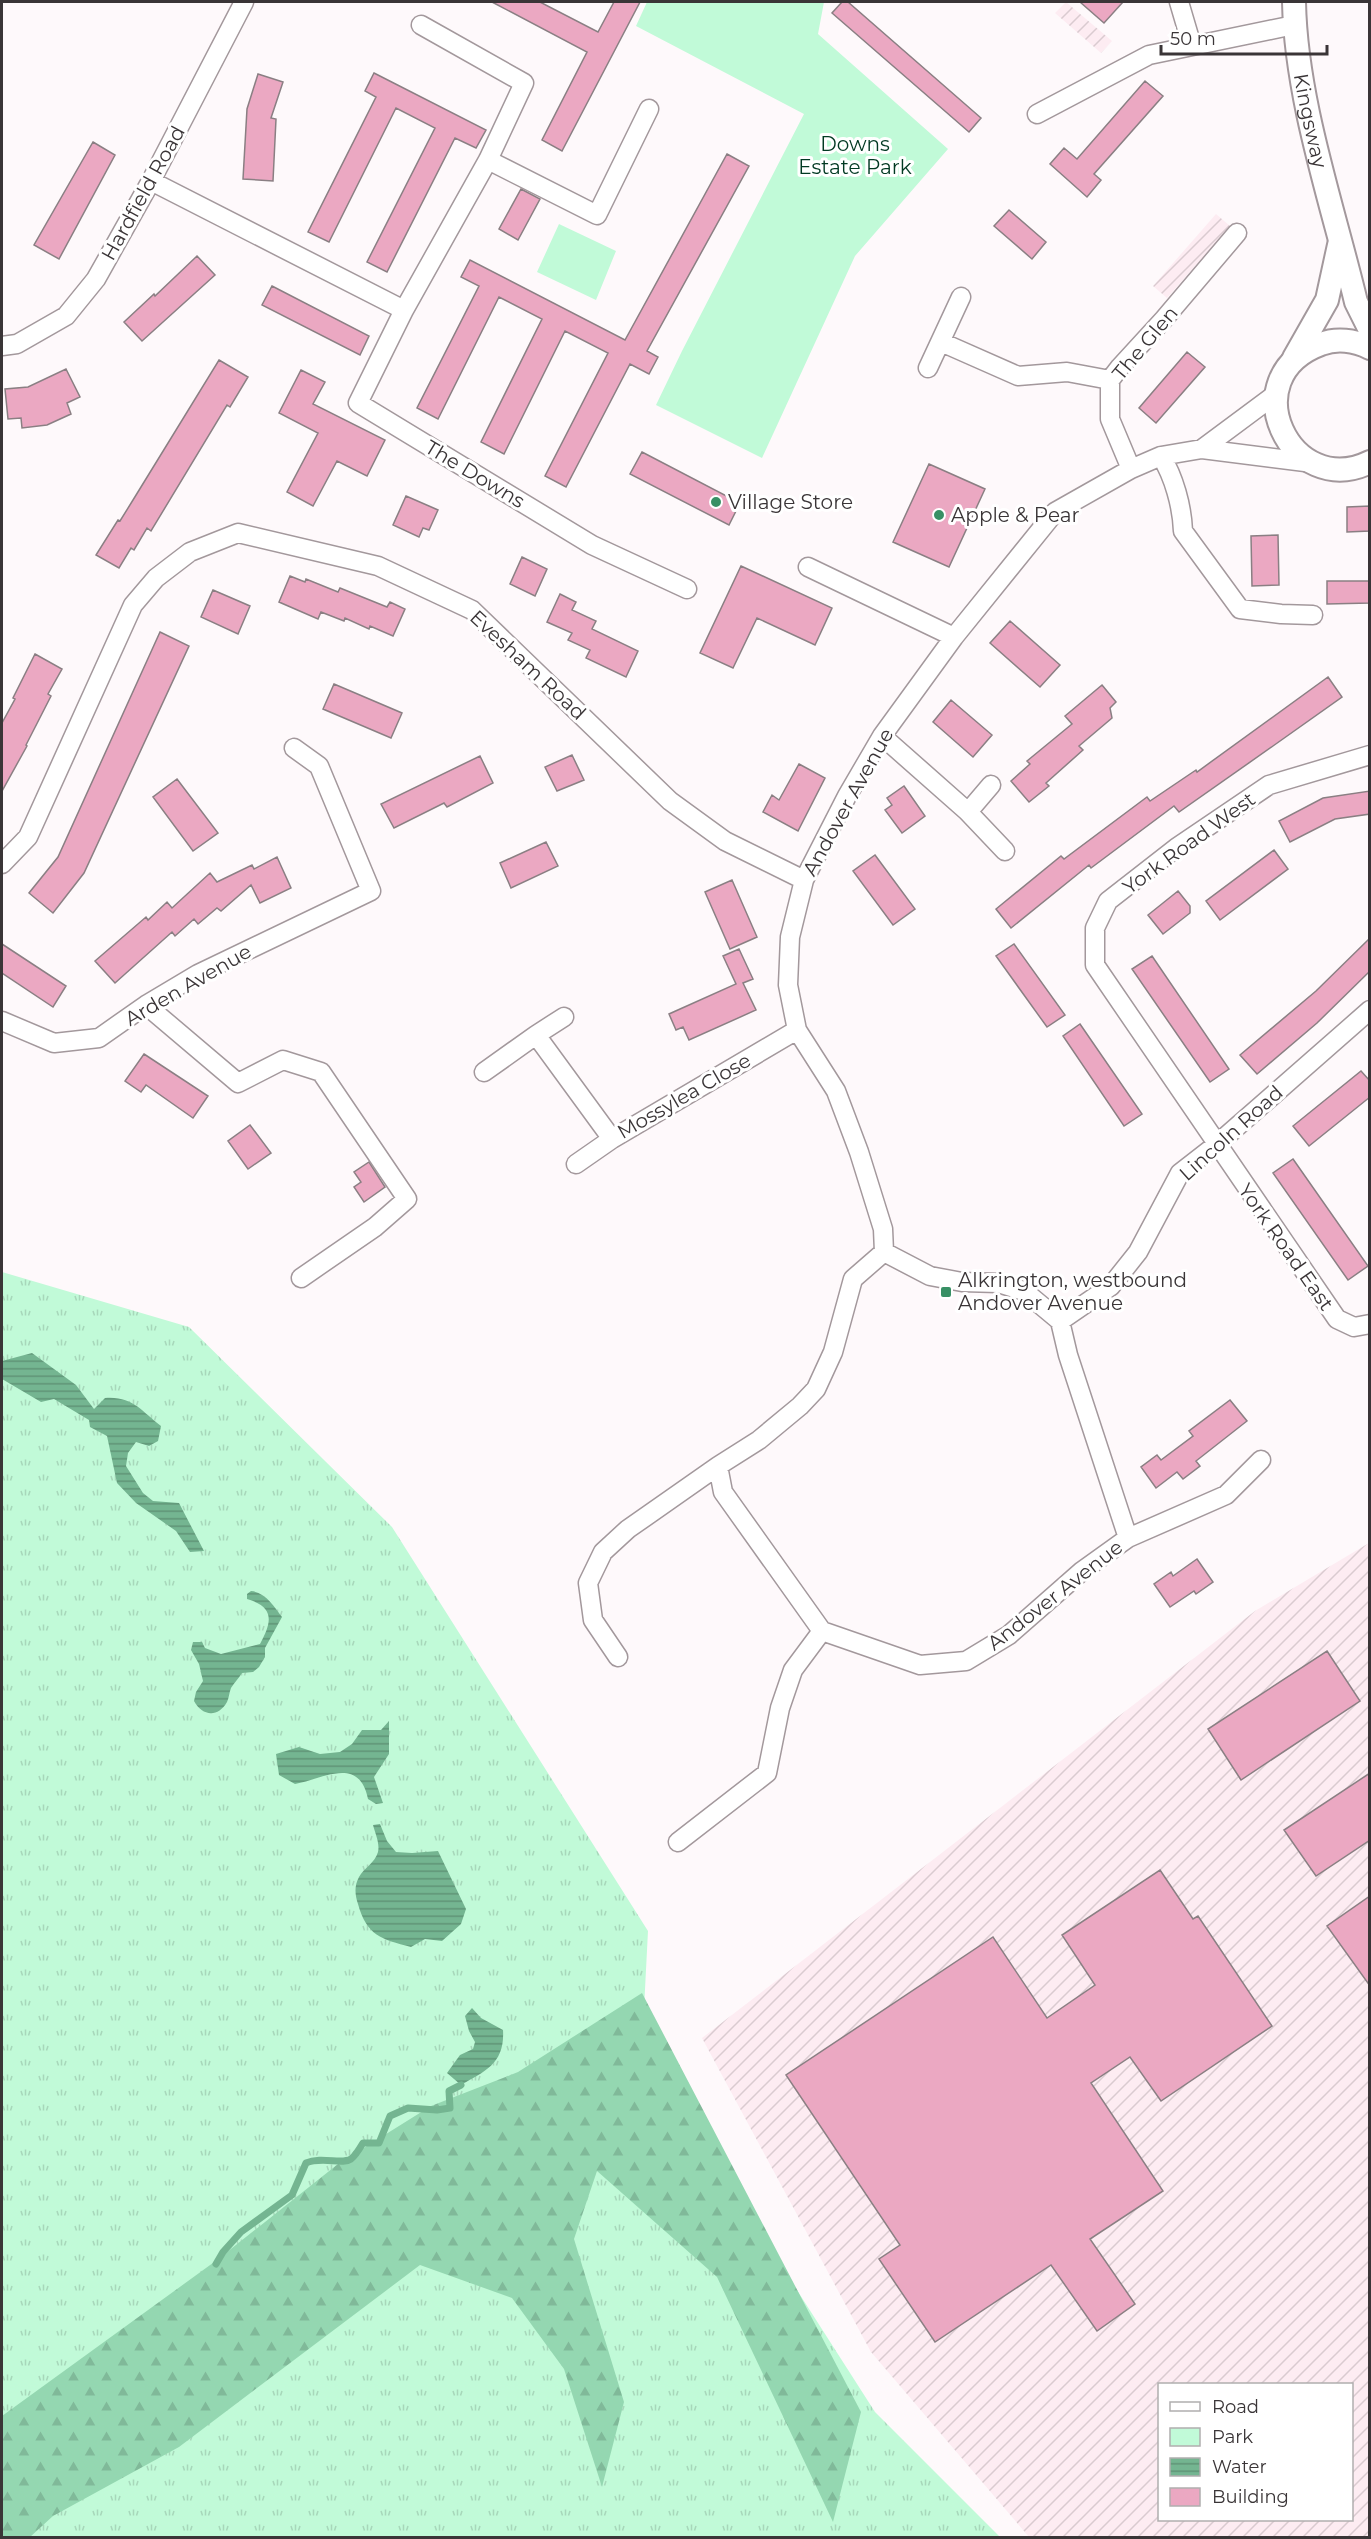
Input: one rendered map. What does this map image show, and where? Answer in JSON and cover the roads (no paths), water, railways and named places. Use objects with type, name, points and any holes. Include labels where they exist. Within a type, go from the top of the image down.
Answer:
[{"type":"street","name":"Hardfield Road","points":[[2,346],[17,344],[66,316],[96,279],[151,181],[244,2]]},
{"type":"street","points":[[1179,2],[1192,46]]},
{"type":"street","name":"Kingsway","points":[[1294,2],[1294,25],[1308,112],[1356,303],[1370,330]]},
{"type":"street","name":"The Downs","points":[[421,25],[524,83],[488,160],[404,310],[358,403],[592,545],[687,589]]},
{"type":"street","points":[[1037,114],[1149,55],[1294,25]]},
{"type":"street","points":[[488,160],[597,214],[649,109]]},
{"type":"street","points":[[151,181],[404,310]]},
{"type":"street","name":"The Glen","points":[[1131,469],[1110,419],[1110,381],[1237,233]]},
{"type":"street","name":"Kingsway","points":[[1276,394],[1282,377],[1327,300],[1341,238]]},
{"type":"street","points":[[928,368],[961,297]]},
{"type":"street","points":[[1292,362],[1308,349],[1327,342],[1347,341],[1370,348]]},
{"type":"street","points":[[941,342],[1018,376],[1067,372],[1110,381]]},
{"type":"street","points":[[1276,394],[1276,415],[1283,435],[1296,452],[1314,463],[1340,469],[1369,463]]},
{"type":"street","name":"Andover Avenue","points":[[1202,448],[1276,394]]},
{"type":"street","name":"Andover Avenue","points":[[884,1252],[883,1229],[836,1091],[797,1030],[788,985],[790,937],[804,880],[847,796],[882,736],[954,637],[1055,512],[1131,469],[1161,456],[1202,448],[1314,463]]},
{"type":"street","points":[[1161,456],[1170,470],[1183,517],[1183,531],[1240,609],[1313,615]]},
{"type":"street","name":"Evesham Road","points":[[2,864],[28,837],[133,605],[156,578],[190,552],[238,533],[378,566],[472,610],[670,801],[725,841],[804,880]]},
{"type":"street","points":[[808,567],[954,637]]},
{"type":"street","points":[[882,736],[967,811],[1005,851]]},
{"type":"street","name":"Arden Avenue","points":[[2,1021],[54,1043],[99,1038],[146,1005],[198,974],[371,891],[319,766],[294,748]]},
{"type":"street","name":"York Road West","points":[[1216,1145],[1095,965],[1095,928],[1108,901],[1176,848],[1269,785],[1370,754]]},
{"type":"street","points":[[967,811],[991,785]]},
{"type":"street","points":[[146,1005],[238,1083],[283,1060],[321,1072],[407,1199],[375,1227],[301,1278]]},
{"type":"street","name":"Lincoln Road","points":[[1060,1321],[1111,1286],[1138,1252],[1180,1173],[1216,1145],[1370,1010]]},
{"type":"street","points":[[484,1072],[564,1017]]},
{"type":"street","name":"Mossylea Close","points":[[536,1035],[612,1139],[797,1030]]},
{"type":"street","points":[[576,1164],[612,1139]]},
{"type":"street","name":"York Road East","points":[[1216,1145],[1337,1319],[1354,1327],[1370,1324]]},
{"type":"street","points":[[618,1657],[593,1620],[588,1583],[603,1552],[628,1529],[759,1440],[800,1406],[816,1389],[833,1352],[852,1279],[884,1252],[930,1276],[962,1282],[998,1283],[1024,1292],[1060,1321]]},
{"type":"street","name":"Andover Avenue","points":[[1060,1321],[1068,1355],[1128,1538]]},
{"type":"street","name":"Andover Avenue","points":[[822,1631],[920,1665],[966,1661],[1009,1635],[1082,1571],[1128,1538],[1226,1495],[1261,1460]]},
{"type":"street","points":[[678,1842],[767,1773],[780,1708],[793,1670],[822,1631],[723,1492],[718,1466]]},
{"type":"water","points":[[32,1353],[76,1385],[94,1409],[105,1398],[123,1399],[136,1406],[161,1426],[158,1441],[149,1446],[136,1442],[128,1453],[126,1466],[143,1493],[153,1501],[179,1503],[204,1551],[190,1552],[176,1531],[136,1503],[117,1483],[107,1436],[90,1427],[89,1420],[54,1399],[41,1402],[2,1379],[2,1361]]},
{"type":"water","points":[[251,1591],[265,1597],[282,1617],[265,1648],[265,1657],[259,1667],[253,1672],[242,1673],[231,1688],[227,1702],[219,1711],[206,1712],[201,1710],[194,1701],[196,1692],[203,1681],[199,1664],[191,1650],[193,1642],[202,1642],[205,1648],[221,1654],[260,1644],[267,1629],[269,1616],[263,1606],[247,1599],[247,1594]]},
{"type":"water","points":[[389,1721],[389,1754],[374,1777],[383,1803],[376,1804],[368,1799],[357,1777],[348,1774],[328,1775],[295,1784],[279,1775],[276,1754],[299,1747],[320,1754],[340,1752],[352,1744],[362,1730],[381,1730]]},
{"type":"water","points":[[380,1824],[387,1841],[396,1852],[438,1851],[466,1909],[461,1924],[442,1941],[425,1939],[411,1947],[383,1938],[371,1930],[366,1923],[357,1901],[356,1887],[361,1874],[377,1856],[378,1845],[373,1825]]},
{"type":"water","points":[[472,2008],[481,2018],[503,2030],[503,2041],[501,2051],[492,2065],[461,2085],[447,2073],[460,2055],[473,2049],[475,2042],[465,2016]]},
{"type":"waterway","points":[[216,2264],[223,2252],[241,2232],[292,2195],[306,2163],[319,2160],[347,2161],[351,2159],[363,2143],[379,2143],[390,2116],[408,2108],[437,2110],[450,2108],[449,2091],[461,2085]]},
{"type":"place","name":"Village Store","points":[[716,502]]},
{"type":"place","name":"Apple & Pear","points":[[939,515]]},
{"type":"place","name":"Alkrington, westbound Andover Avenue","points":[[946,1292]]},
{"type":"park label","name":"Downs Estate Park","points":[[855,156]]}]
